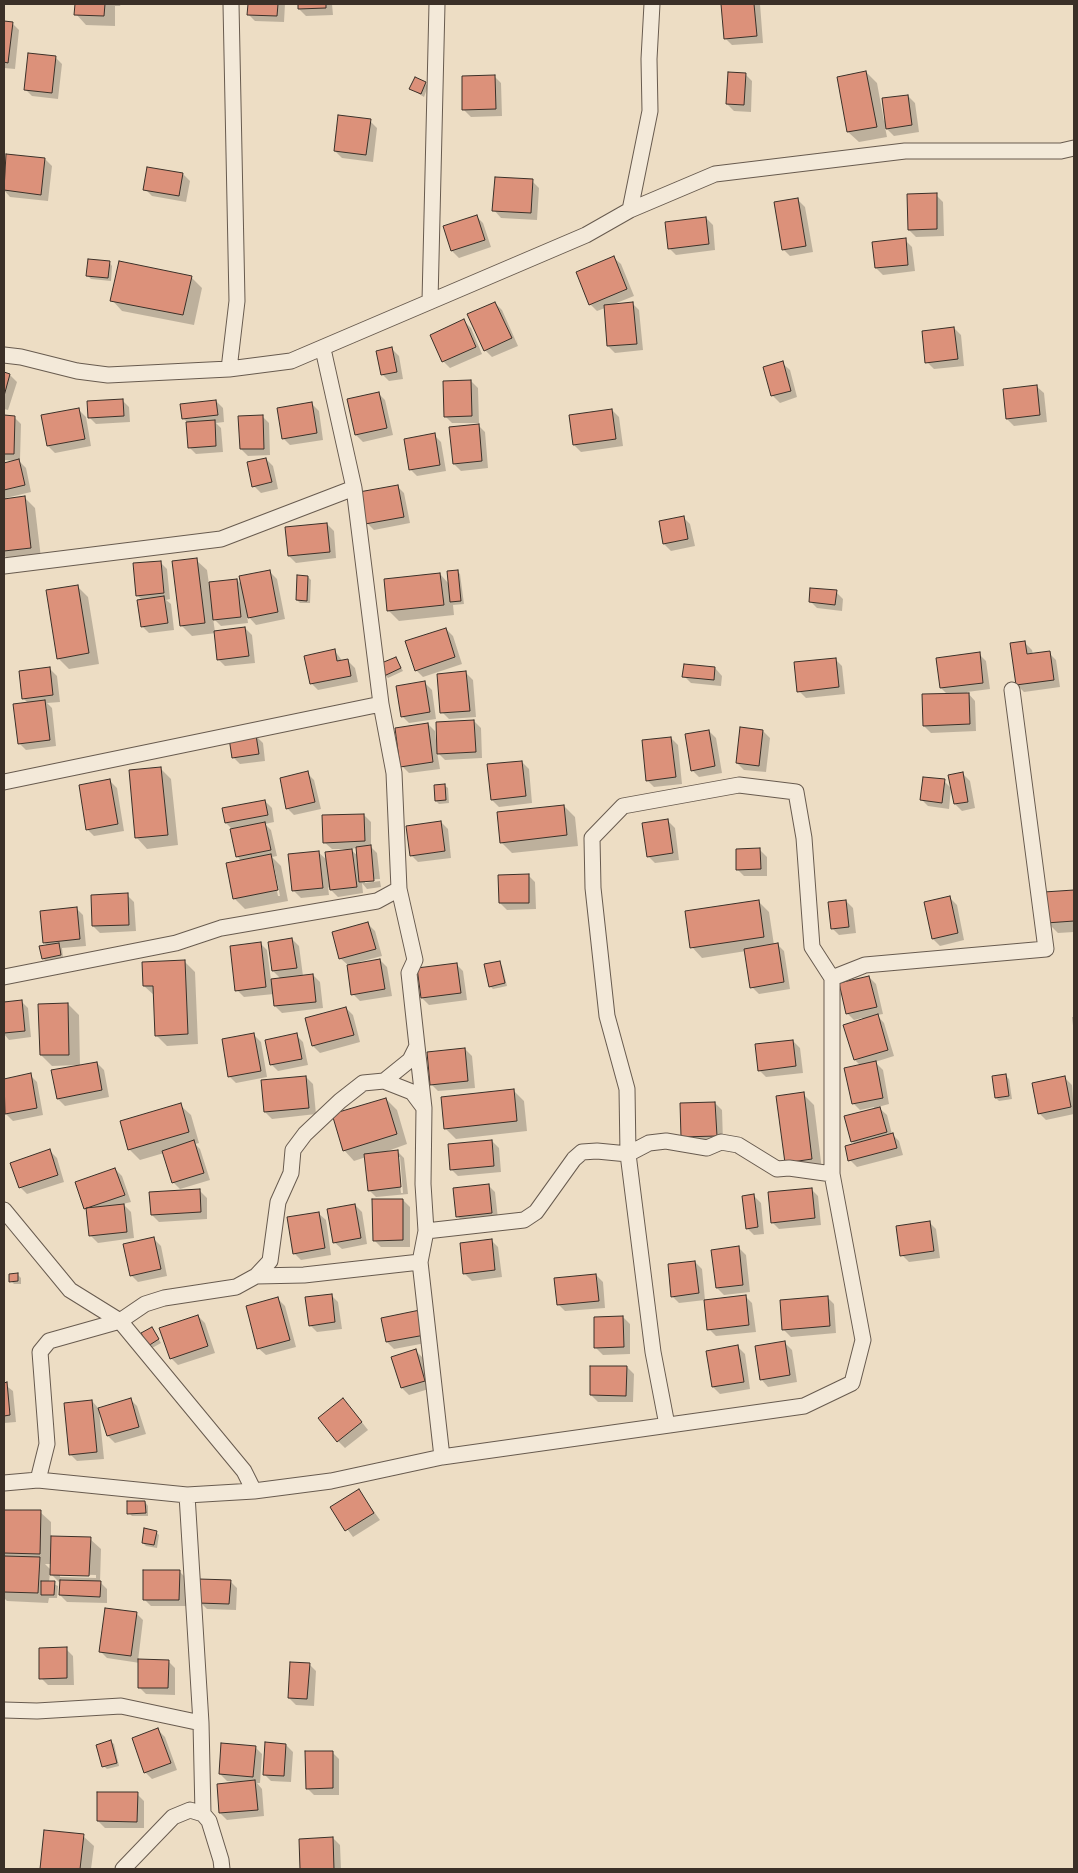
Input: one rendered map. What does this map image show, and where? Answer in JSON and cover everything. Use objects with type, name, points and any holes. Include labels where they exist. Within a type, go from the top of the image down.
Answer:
[{"type":"street","points":[[230,369],[237,301],[231,4]]},
{"type":"street","points":[[430,301],[437,4]]},
{"type":"street","points":[[630,210],[650,111],[649,59],[652,4]]},
{"type":"street","points":[[4,355],[21,357],[77,371],[108,374],[230,369],[291,362],[586,235],[630,210],[715,174],[905,152],[1061,152],[1074,148]]},
{"type":"street","points":[[323,349],[354,488],[381,704],[394,773],[399,889],[415,960],[409,973],[424,1108],[423,1184],[426,1231],[420,1262],[442,1457]]},
{"type":"street","points":[[4,566],[221,539],[354,488]]},
{"type":"street","points":[[832,978],[865,965],[1046,949],[1012,690]]},
{"type":"street","points":[[4,782],[381,704]]},
{"type":"street","points":[[4,1483],[38,1480],[187,1495],[254,1491],[331,1481],[442,1457],[804,1406],[852,1383],[863,1340],[832,1174],[832,978],[812,947],[804,838],[796,792],[739,785],[623,806],[592,838],[592,888],[607,1016],[627,1089],[628,1154],[653,1352],[667,1425]]},
{"type":"street","points":[[4,977],[176,943],[221,928],[377,901],[399,889]]},
{"type":"street","points":[[384,1081],[410,1060],[417,1046]]},
{"type":"street","points":[[38,1480],[47,1444],[40,1352],[49,1341],[120,1321],[145,1304],[164,1298],[236,1287],[256,1276],[270,1261],[278,1202],[291,1173],[293,1150],[305,1134],[347,1095],[363,1083],[384,1081],[412,1092],[424,1108]]},
{"type":"street","points":[[426,1231],[524,1220],[536,1212],[574,1159],[582,1152],[597,1150],[628,1154],[649,1143],[666,1141],[706,1148],[721,1142],[738,1145],[777,1170],[789,1168],[832,1174]]},
{"type":"street","points":[[4,1210],[70,1290],[120,1321],[244,1471],[254,1491]]},
{"type":"street","points":[[256,1276],[304,1275],[420,1262]]},
{"type":"street","points":[[187,1495],[201,1723],[203,1814],[208,1821],[221,1860],[222,1869]]},
{"type":"street","points":[[4,1710],[37,1711],[121,1706],[201,1723]]},
{"type":"street","points":[[123,1869],[173,1817],[190,1810],[203,1814]]},
{"type":"building","points":[[75,4],[105,4],[104,16],[74,15]]},
{"type":"building","points":[[248,4],[278,4],[277,16],[247,15]]},
{"type":"building","points":[[298,4],[326,4],[326,8],[298,9]]},
{"type":"building","points":[[721,4],[754,4],[757,36],[724,39]]},
{"type":"building","points":[[4,21],[13,22],[8,63],[4,62]]},
{"type":"building","points":[[28,53],[56,56],[52,93],[24,90]]},
{"type":"building","points":[[866,71],[877,127],[847,132],[837,77]]},
{"type":"building","points":[[728,72],[746,73],[744,105],[726,104]]},
{"type":"building","points":[[495,75],[496,109],[462,110],[462,76]]},
{"type":"building","points":[[415,77],[426,82],[421,94],[409,89]]},
{"type":"building","points":[[908,95],[912,125],[886,129],[882,98]]},
{"type":"building","points":[[338,115],[371,119],[366,155],[334,151]]},
{"type":"building","points":[[6,154],[45,158],[41,195],[4,190]]},
{"type":"building","points":[[147,167],[183,173],[179,196],[143,190]]},
{"type":"building","points":[[495,177],[533,179],[531,213],[492,211]]},
{"type":"building","points":[[937,193],[937,229],[908,230],[907,194]]},
{"type":"building","points":[[798,198],[806,246],[782,250],[774,202]]},
{"type":"building","points":[[477,215],[485,240],[451,251],[443,226]]},
{"type":"building","points":[[706,217],[709,244],[668,249],[665,222]]},
{"type":"building","points":[[906,238],[908,265],[875,268],[872,242]]},
{"type":"building","points":[[614,256],[627,289],[589,305],[576,272]]},
{"type":"building","points":[[88,259],[110,261],[108,278],[86,276]]},
{"type":"building","points":[[119,261],[192,276],[183,315],[110,301]]},
{"type":"building","points":[[495,302],[512,338],[484,351],[467,314]]},
{"type":"building","points":[[633,302],[637,344],[607,346],[604,305]]},
{"type":"building","points":[[464,319],[476,347],[442,362],[430,335]]},
{"type":"building","points":[[954,327],[958,359],[925,363],[922,331]]},
{"type":"building","points":[[392,347],[397,372],[381,375],[376,351]]},
{"type":"building","points":[[783,361],[791,391],[771,396],[763,367]]},
{"type":"building","points":[[4,372],[10,374],[4,396]]},
{"type":"building","points":[[471,380],[472,416],[444,417],[443,381]]},
{"type":"building","points":[[1037,385],[1040,415],[1006,419],[1003,389]]},
{"type":"building","points":[[379,392],[387,428],[355,435],[347,399]]},
{"type":"building","points":[[123,399],[124,416],[88,418],[87,401]]},
{"type":"building","points":[[216,400],[218,415],[182,419],[180,404]]},
{"type":"building","points":[[312,402],[317,433],[282,439],[277,408]]},
{"type":"building","points":[[79,408],[85,439],[47,446],[41,415]]},
{"type":"building","points":[[612,409],[616,439],[573,445],[569,415]]},
{"type":"building","points":[[4,415],[15,416],[14,454],[4,454]]},
{"type":"building","points":[[263,415],[264,449],[240,449],[238,416]]},
{"type":"building","points":[[215,420],[216,446],[188,448],[186,422]]},
{"type":"building","points":[[479,424],[482,461],[453,464],[449,427]]},
{"type":"building","points":[[435,433],[440,465],[409,470],[404,439]]},
{"type":"building","points":[[266,458],[272,482],[252,487],[247,462]]},
{"type":"building","points":[[19,459],[25,485],[4,490],[4,463]]},
{"type":"building","points":[[398,485],[404,517],[365,524],[359,492]]},
{"type":"building","points":[[25,496],[31,548],[4,551],[4,499]]},
{"type":"building","points":[[684,516],[688,539],[663,544],[659,521]]},
{"type":"building","points":[[327,523],[330,552],[288,556],[285,527]]},
{"type":"building","points":[[197,558],[205,623],[180,626],[172,561]]},
{"type":"building","points":[[161,561],[164,593],[136,596],[133,563]]},
{"type":"building","points":[[270,570],[278,612],[248,618],[239,576]]},
{"type":"building","points":[[458,570],[461,601],[450,602],[447,571]]},
{"type":"building","points":[[440,573],[444,605],[387,611],[384,579]]},
{"type":"building","points":[[297,575],[308,576],[307,601],[296,600]]},
{"type":"building","points":[[237,579],[241,617],[213,620],[209,582]]},
{"type":"building","points":[[78,585],[89,653],[57,659],[46,590]]},
{"type":"building","points":[[810,588],[837,590],[835,605],[809,602]]},
{"type":"building","points":[[164,596],[168,623],[141,627],[137,600]]},
{"type":"building","points":[[245,627],[249,656],[217,660],[214,631]]},
{"type":"building","points":[[446,628],[455,657],[415,671],[405,641]]},
{"type":"building","points":[[1025,641],[1027,654],[1050,651],[1054,680],[1016,685],[1010,643]]},
{"type":"building","points":[[335,649],[337,661],[348,659],[351,676],[310,684],[304,656]]},
{"type":"building","points":[[980,652],[983,683],[940,688],[936,658]]},
{"type":"building","points":[[396,657],[401,668],[384,676],[379,664]]},
{"type":"building","points":[[836,658],[839,687],[797,692],[794,662]]},
{"type":"building","points":[[684,664],[715,667],[714,680],[682,677]]},
{"type":"building","points":[[50,667],[53,695],[22,699],[19,671]]},
{"type":"building","points":[[466,671],[470,711],[440,713],[437,674]]},
{"type":"building","points":[[425,681],[430,712],[401,717],[396,686]]},
{"type":"building","points":[[969,693],[970,724],[923,726],[922,694]]},
{"type":"building","points":[[45,700],[50,740],[18,744],[13,704]]},
{"type":"building","points":[[474,720],[476,752],[437,754],[436,722]]},
{"type":"building","points":[[428,723],[433,762],[400,767],[395,728]]},
{"type":"building","points":[[740,727],[763,730],[759,766],[736,763]]},
{"type":"building","points":[[709,730],[715,766],[691,771],[685,734]]},
{"type":"building","points":[[256,735],[259,754],[232,758],[229,738]]},
{"type":"building","points":[[671,737],[676,777],[646,781],[642,740]]},
{"type":"building","points":[[522,761],[526,796],[491,800],[487,764]]},
{"type":"building","points":[[161,767],[168,835],[135,838],[129,770]]},
{"type":"building","points":[[308,771],[315,802],[286,809],[280,778]]},
{"type":"building","points":[[963,772],[968,802],[954,804],[948,775]]},
{"type":"building","points":[[923,777],[945,779],[942,803],[920,800]]},
{"type":"building","points":[[110,779],[118,824],[86,830],[79,785]]},
{"type":"building","points":[[445,784],[446,800],[435,801],[434,785]]},
{"type":"building","points":[[265,800],[268,815],[225,823],[222,808]]},
{"type":"building","points":[[564,805],[567,835],[500,843],[497,812]]},
{"type":"building","points":[[364,814],[365,841],[323,843],[322,815]]},
{"type":"building","points":[[668,819],[673,853],[647,857],[642,823]]},
{"type":"building","points":[[441,821],[445,851],[410,856],[406,826]]},
{"type":"building","points":[[265,822],[271,850],[236,857],[230,829]]},
{"type":"building","points":[[371,845],[374,881],[359,882],[356,847]]},
{"type":"building","points":[[760,848],[761,869],[736,870],[736,849]]},
{"type":"building","points":[[352,849],[357,887],[330,890],[325,852]]},
{"type":"building","points":[[319,851],[323,888],[292,891],[288,854]]},
{"type":"building","points":[[271,854],[278,890],[233,899],[226,863]]},
{"type":"building","points":[[529,874],[529,903],[499,903],[498,875]]},
{"type":"building","points":[[1074,890],[1074,921],[1046,923],[1044,892]]},
{"type":"building","points":[[128,893],[129,925],[92,926],[91,895]]},
{"type":"building","points":[[950,896],[958,933],[932,939],[924,902]]},
{"type":"building","points":[[759,900],[764,937],[690,948],[685,911]]},
{"type":"building","points":[[846,900],[849,927],[831,929],[828,902]]},
{"type":"building","points":[[77,907],[80,939],[43,943],[40,911]]},
{"type":"building","points":[[368,922],[376,949],[339,959],[332,932]]},
{"type":"building","points":[[292,938],[297,968],[272,971],[268,942]]},
{"type":"building","points":[[261,942],[266,987],[235,991],[230,946]]},
{"type":"building","points":[[59,943],[61,955],[42,959],[39,946]]},
{"type":"building","points":[[778,943],[784,982],[750,988],[744,949]]},
{"type":"building","points":[[380,959],[385,989],[351,995],[347,965]]},
{"type":"building","points":[[185,960],[188,1034],[155,1036],[153,986],[143,986],[142,962]]},
{"type":"building","points":[[500,961],[505,983],[489,987],[484,964]]},
{"type":"building","points":[[457,963],[461,993],[421,998],[417,968]]},
{"type":"building","points":[[313,974],[316,1002],[274,1006],[271,979]]},
{"type":"building","points":[[869,976],[877,1007],[846,1014],[839,983]]},
{"type":"building","points":[[22,1000],[25,1031],[4,1033],[4,1002]]},
{"type":"building","points":[[68,1003],[69,1055],[40,1055],[38,1004]]},
{"type":"building","points":[[346,1007],[354,1035],[312,1046],[305,1018]]},
{"type":"building","points":[[878,1014],[888,1050],[854,1060],[843,1025]]},
{"type":"building","points":[[254,1033],[261,1071],[228,1077],[222,1039]]},
{"type":"building","points":[[297,1033],[302,1059],[270,1065],[265,1040]]},
{"type":"building","points":[[793,1040],[796,1066],[758,1071],[755,1044]]},
{"type":"building","points":[[465,1048],[468,1081],[430,1085],[427,1052]]},
{"type":"building","points":[[876,1061],[883,1098],[852,1104],[844,1068]]},
{"type":"building","points":[[97,1062],[102,1090],[57,1099],[51,1070]]},
{"type":"building","points":[[31,1073],[37,1108],[5,1114],[4,1079]]},
{"type":"building","points":[[1006,1074],[1009,1096],[995,1098],[992,1076]]},
{"type":"building","points":[[306,1076],[309,1108],[264,1112],[261,1080]]},
{"type":"building","points":[[1065,1076],[1071,1107],[1038,1114],[1032,1083]]},
{"type":"building","points":[[514,1089],[517,1121],[444,1129],[441,1097]]},
{"type":"building","points":[[804,1092],[812,1159],[785,1163],[776,1096]]},
{"type":"building","points":[[386,1098],[397,1134],[343,1151],[332,1114]]},
{"type":"building","points":[[715,1102],[717,1136],[681,1137],[680,1103]]},
{"type":"building","points":[[181,1103],[189,1132],[128,1150],[120,1121]]},
{"type":"building","points":[[880,1107],[887,1132],[851,1142],[844,1116]]},
{"type":"building","points":[[893,1133],[897,1148],[848,1161],[845,1146]]},
{"type":"building","points":[[194,1140],[204,1173],[172,1183],[162,1151]]},
{"type":"building","points":[[492,1140],[494,1166],[450,1170],[448,1144]]},
{"type":"building","points":[[50,1149],[58,1175],[19,1188],[10,1163]]},
{"type":"building","points":[[398,1150],[401,1187],[368,1191],[364,1154]]},
{"type":"building","points":[[115,1168],[125,1195],[84,1209],[75,1182]]},
{"type":"building","points":[[489,1184],[492,1213],[456,1217],[453,1188]]},
{"type":"building","points":[[812,1188],[815,1218],[771,1223],[768,1192]]},
{"type":"building","points":[[200,1189],[201,1212],[151,1215],[149,1192]]},
{"type":"building","points":[[754,1194],[758,1227],[746,1229],[742,1196]]},
{"type":"building","points":[[372,1199],[403,1199],[403,1240],[373,1241]]},
{"type":"building","points":[[124,1204],[127,1232],[89,1236],[86,1208]]},
{"type":"building","points":[[355,1204],[361,1238],[333,1243],[327,1209]]},
{"type":"building","points":[[319,1212],[325,1248],[293,1254],[287,1217]]},
{"type":"building","points":[[930,1221],[934,1251],[900,1256],[896,1226]]},
{"type":"building","points":[[154,1237],[161,1269],[130,1276],[123,1244]]},
{"type":"building","points":[[492,1239],[495,1270],[463,1274],[460,1243]]},
{"type":"building","points":[[739,1246],[743,1285],[716,1288],[711,1250]]},
{"type":"building","points":[[695,1261],[699,1293],[671,1297],[668,1264]]},
{"type":"building","points":[[18,1273],[18,1281],[9,1282],[9,1274]]},
{"type":"building","points":[[596,1274],[599,1301],[557,1305],[554,1278]]},
{"type":"building","points":[[332,1294],[335,1322],[309,1326],[305,1297]]},
{"type":"building","points":[[746,1295],[749,1325],[707,1330],[704,1300]]},
{"type":"building","points":[[828,1296],[830,1326],[782,1330],[780,1300]]},
{"type":"building","points":[[278,1297],[290,1340],[257,1349],[246,1306]]},
{"type":"building","points":[[420,1310],[425,1335],[386,1342],[381,1318]]},
{"type":"building","points":[[198,1315],[208,1346],[170,1359],[159,1328]]},
{"type":"building","points":[[623,1316],[624,1347],[594,1348],[594,1317]]},
{"type":"building","points":[[152,1327],[159,1339],[148,1346],[141,1333]]},
{"type":"building","points":[[785,1341],[790,1375],[760,1380],[755,1346]]},
{"type":"building","points":[[738,1345],[744,1382],[712,1387],[706,1351]]},
{"type":"building","points":[[416,1349],[425,1381],[401,1388],[391,1357]]},
{"type":"building","points":[[590,1366],[627,1366],[626,1396],[590,1395]]},
{"type":"building","points":[[7,1382],[10,1415],[4,1416],[4,1383]]},
{"type":"building","points":[[131,1398],[139,1427],[107,1436],[98,1408]]},
{"type":"building","points":[[343,1398],[362,1422],[337,1442],[318,1418]]},
{"type":"building","points":[[92,1400],[97,1452],[69,1455],[64,1403]]},
{"type":"building","points":[[359,1489],[374,1513],[345,1531],[330,1507]]},
{"type":"building","points":[[127,1501],[145,1501],[146,1513],[127,1514]]},
{"type":"building","points":[[4,1510],[41,1510],[40,1554],[4,1553]]},
{"type":"building","points":[[144,1528],[157,1531],[154,1545],[142,1543]]},
{"type":"building","points":[[51,1536],[91,1537],[89,1576],[50,1575]]},
{"type":"building","points":[[4,1556],[40,1557],[38,1593],[4,1592]]},
{"type":"building","points":[[143,1570],[180,1570],[179,1600],[143,1600]]},
{"type":"building","points":[[199,1579],[231,1580],[229,1604],[198,1603]]},
{"type":"building","points":[[60,1580],[101,1581],[100,1597],[59,1595]]},
{"type":"building","points":[[41,1581],[55,1581],[54,1595],[41,1595]]},
{"type":"building","points":[[105,1608],[137,1612],[131,1656],[99,1652]]},
{"type":"building","points":[[67,1647],[67,1678],[39,1679],[39,1648]]},
{"type":"building","points":[[138,1659],[169,1660],[168,1688],[138,1688]]},
{"type":"building","points":[[290,1662],[310,1663],[307,1699],[288,1698]]},
{"type":"building","points":[[158,1728],[171,1763],[144,1773],[132,1738]]},
{"type":"building","points":[[111,1740],[117,1763],[102,1767],[96,1745]]},
{"type":"building","points":[[265,1742],[286,1744],[284,1776],[263,1775]]},
{"type":"building","points":[[221,1743],[256,1746],[253,1777],[219,1774]]},
{"type":"building","points":[[305,1751],[333,1751],[333,1788],[306,1789]]},
{"type":"building","points":[[255,1780],[258,1810],[219,1813],[217,1784]]},
{"type":"building","points":[[97,1792],[138,1792],[137,1822],[97,1821]]},
{"type":"building","points":[[44,1830],[84,1834],[80,1869],[40,1869]]},
{"type":"building","points":[[333,1837],[334,1869],[300,1869],[299,1839]]}]
